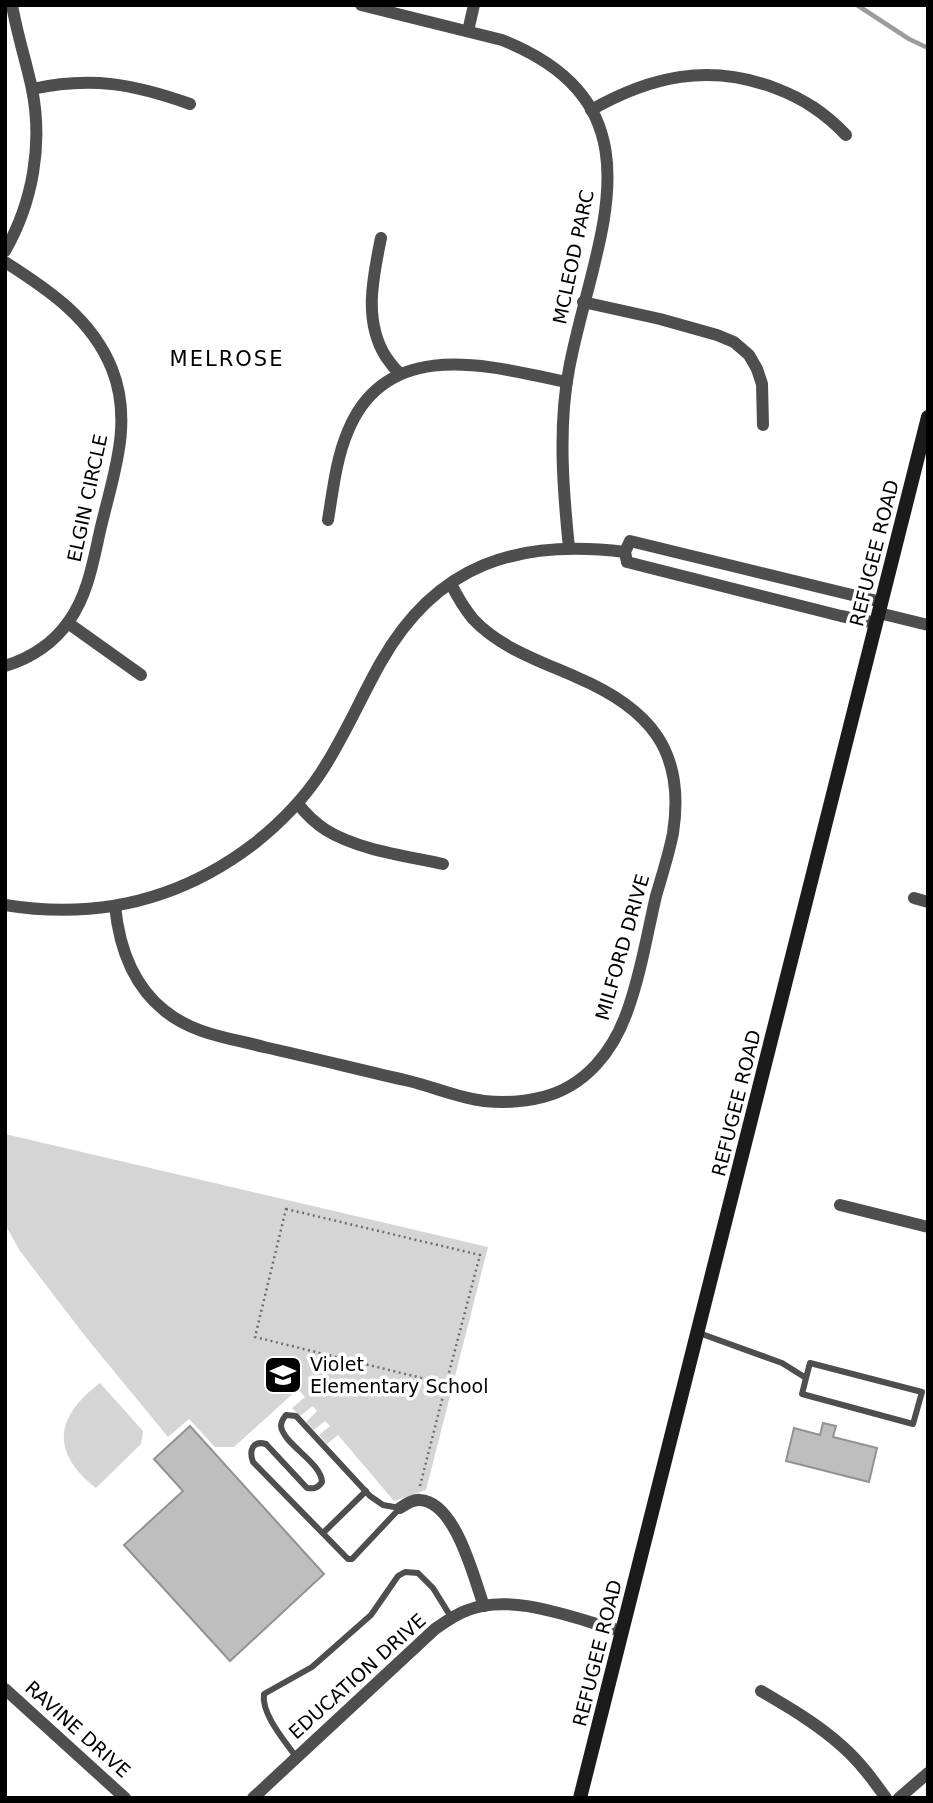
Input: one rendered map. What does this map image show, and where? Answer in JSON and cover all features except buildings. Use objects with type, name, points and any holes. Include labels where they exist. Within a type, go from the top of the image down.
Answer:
[{"type":"main road","name":"REFUGEE ROAD","points":[[580,1798],[928,417]]},
{"type":"street","points":[[5,251],[21,218],[32,178],[36,137],[32,89],[12,5]]},
{"type":"street","name":"MCLEOD PARC","points":[[361,5],[502,40],[521,48],[558,71],[570,83],[584,98],[602,134],[609,174],[608,194],[602,233],[583,302],[562,419],[569,548]]},
{"type":"street","points":[[468,32],[474,5]]},
{"type":"street","points":[[591,110],[624,92],[662,80],[681,76],[720,75],[765,84],[797,96],[826,116],[846,135]]},
{"type":"street","points":[[32,89],[72,82],[112,84],[164,95],[190,104]]},
{"type":"street","points":[[381,238],[373,283],[373,321],[382,349],[400,374]]},
{"type":"street","name":"ELGIN CIRCLE","points":[[5,262],[36,281],[82,321],[105,354],[113,372],[122,412],[116,472],[88,583],[78,607],[54,639],[38,652],[5,666]]},
{"type":"street","points":[[583,302],[660,319],[734,342],[749,355],[757,369],[762,384],[763,425]]},
{"type":"street","points":[[328,520],[339,455],[352,421],[374,392],[390,379],[427,365],[467,364],[567,382]]},
{"type":"street","points":[[879,613],[841,616],[627,562],[625,552],[630,541],[928,625]]},
{"type":"street","points":[[5,905],[64,911],[115,906],[163,894],[210,874],[268,833],[298,804],[322,771],[395,639],[417,612],[451,584],[484,564],[542,550],[569,548],[625,552]]},
{"type":"street","name":"MILFORD DRIVE","points":[[115,906],[117,925],[128,963],[149,996],[178,1021],[214,1035],[484,1101],[507,1102],[546,1096],[566,1089],[597,1065],[610,1048],[627,1012],[668,854],[675,814],[675,794],[667,754],[646,720],[631,706],[596,685],[522,653],[487,632],[461,603],[451,584]]},
{"type":"street","points":[[68,622],[141,674]]},
{"type":"street","points":[[298,804],[310,818],[343,839],[443,864]]},
{"type":"street","points":[[914,898],[928,902]]},
{"type":"street","points":[[840,1205],[928,1227]]},
{"type":"street","points":[[400,1508],[413,1500],[422,1500],[441,1510],[464,1548],[484,1606]]},
{"type":"street","name":"EDUCATION DRIVE","points":[[253,1798],[435,1629],[470,1609],[506,1605],[534,1608],[622,1631]]},
{"type":"street","name":"RAVINE DRIVE","points":[[5,1689],[125,1798]]},
{"type":"street","points":[[761,1691],[806,1718],[843,1747],[886,1798]]},
{"type":"street","points":[[899,1798],[928,1773]]},
{"type":"lane","points":[[697,1332],[782,1363],[806,1378]]},
{"type":"lane","points":[[810,1363],[922,1392],[913,1424],[802,1394],[806,1378],[810,1363]]},
{"type":"lane","points":[[286,1416],[296,1416],[366,1491],[383,1505],[400,1508],[352,1559],[348,1559],[253,1462],[251,1449],[260,1443],[266,1444],[307,1489],[318,1487],[322,1482],[321,1473],[285,1435],[281,1427],[286,1416]]},
{"type":"lane","points":[[323,1533],[366,1491]]},
{"type":"lane","points":[[296,1757],[264,1706],[264,1694],[312,1667],[371,1615],[398,1576],[405,1572],[418,1573],[433,1588],[451,1618]]},
{"type":"path","points":[[418,1493],[480,1255],[286,1209],[254,1337],[446,1384]]},
{"type":"shaded area","points":[[5,1134],[488,1247],[426,1490],[394,1501],[338,1435],[327,1444],[319,1435],[330,1426],[325,1421],[314,1430],[306,1422],[317,1411],[313,1406],[300,1416],[292,1408],[305,1397],[298,1389],[234,1447],[215,1447],[189,1419],[168,1437],[85,1336],[20,1251],[5,1224]]},
{"type":"shaded area","points":[[100,1383],[143,1431],[141,1444],[96,1488],[81,1475],[71,1461],[65,1448],[64,1435],[74,1409]]},
{"type":"waterway","points":[[857,5],[909,39],[928,48]]},
{"type":"place","name":"Violet Elementary School","points":[[283,1375]]},
{"type":"district","name":"MELROSE","points":[[227,359]]}]
